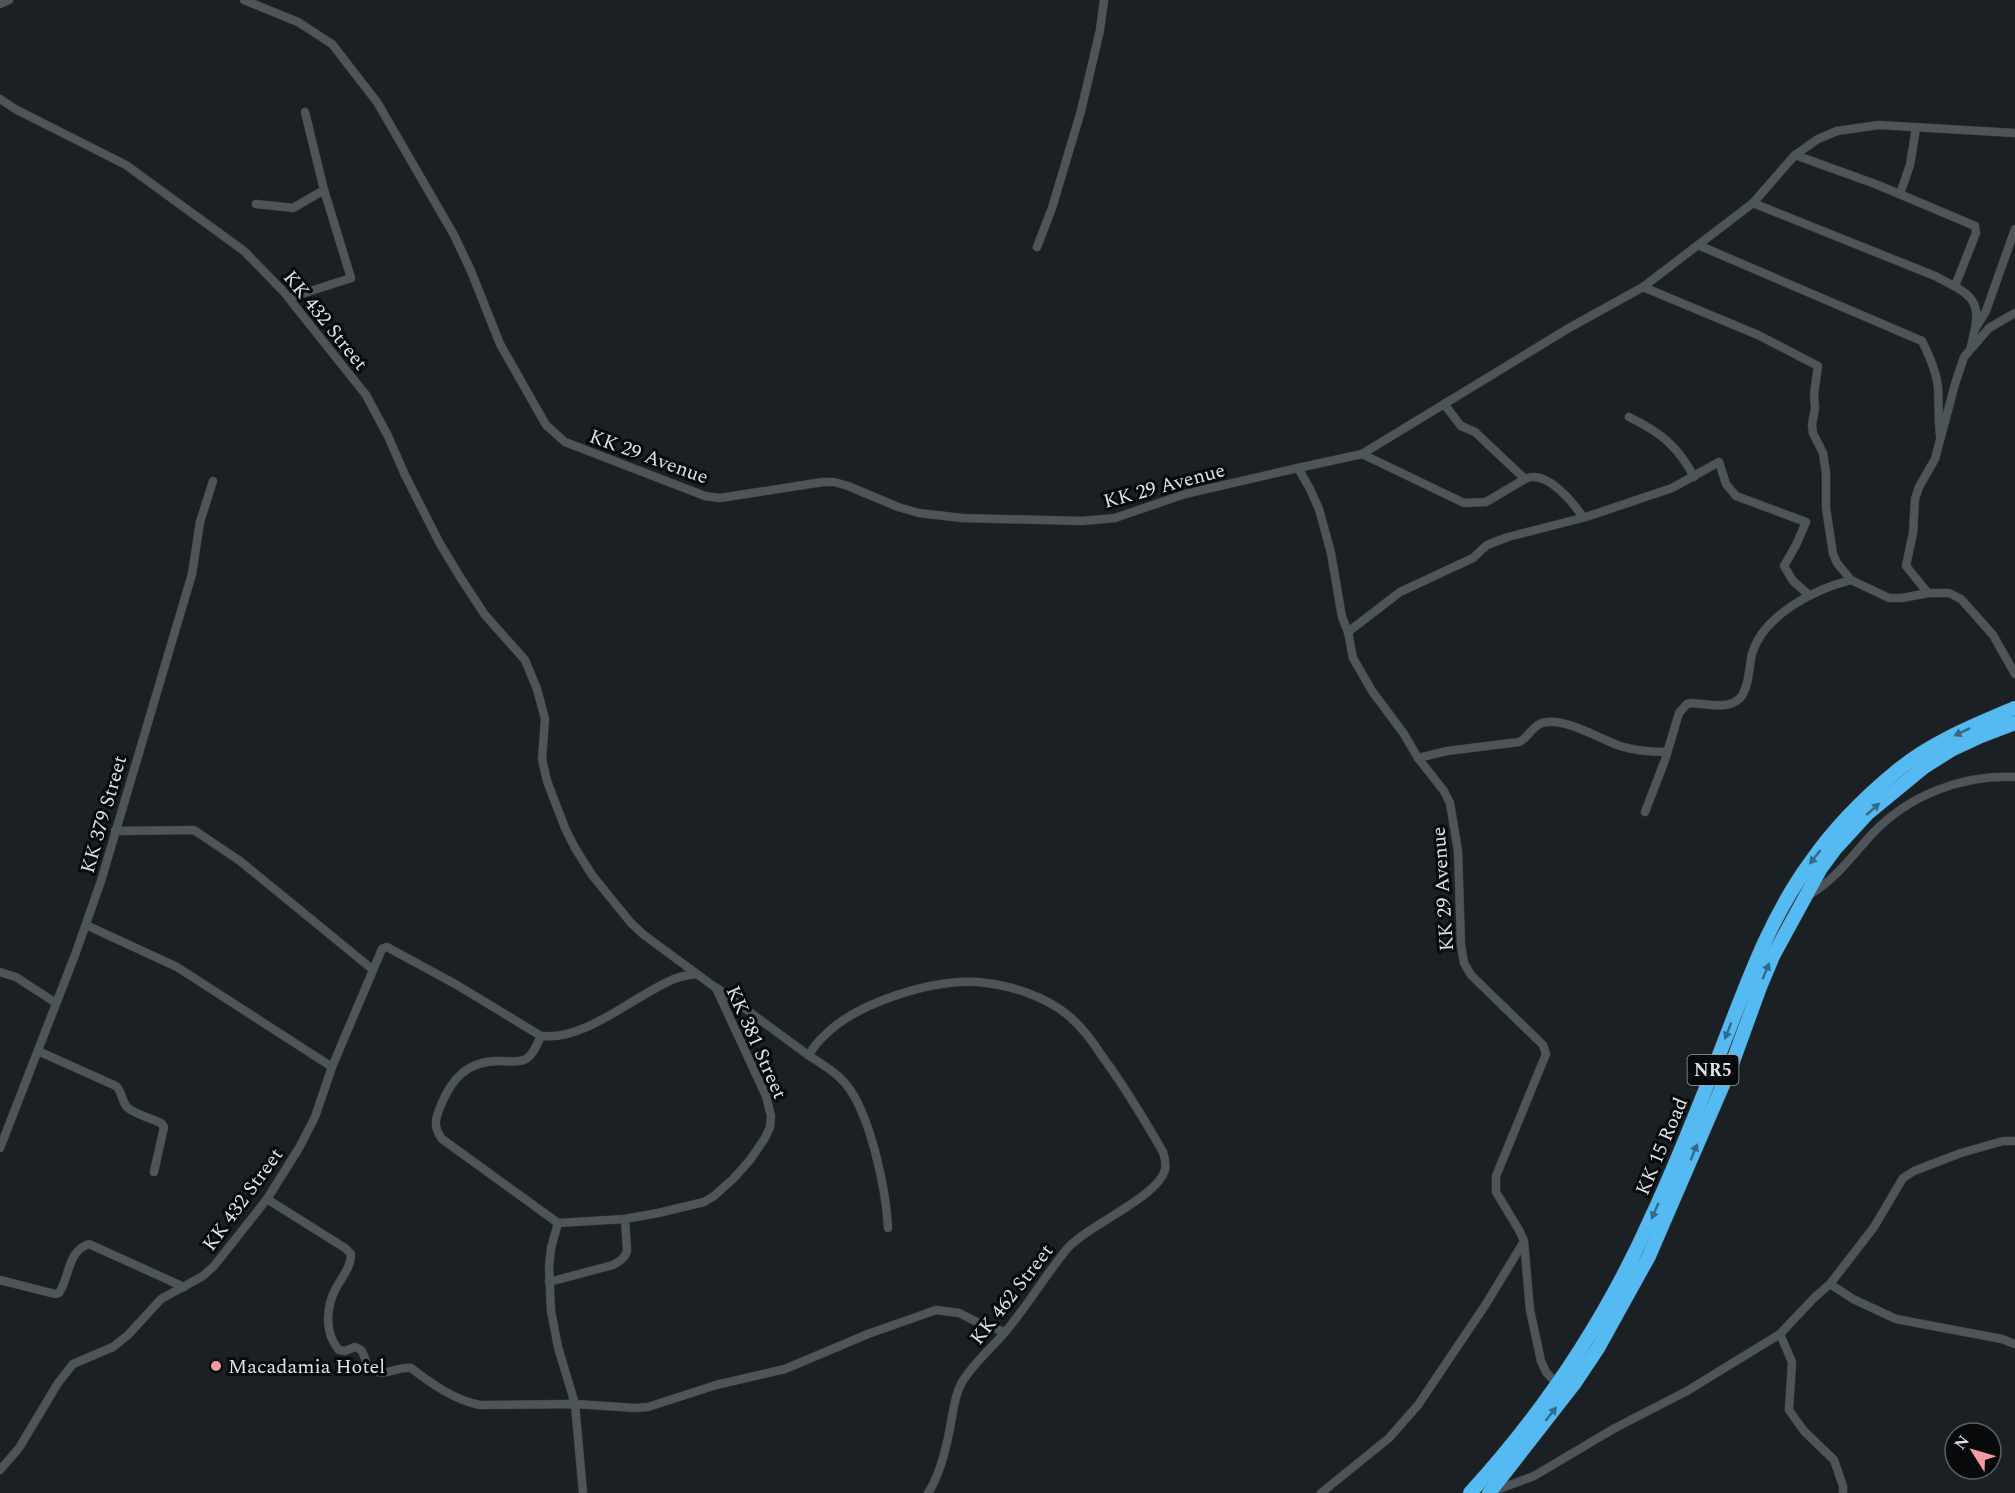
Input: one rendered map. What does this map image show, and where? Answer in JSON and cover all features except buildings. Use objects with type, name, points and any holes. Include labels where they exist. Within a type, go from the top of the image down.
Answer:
[{"type":"highway","name":"KK 15 Road","points":[[1470,1493],[1526,1429],[1558,1385],[1605,1308],[1650,1221],[1704,1095],[1754,967],[1778,917],[1809,863],[1845,819],[1899,770],[1949,738],[2015,708]]},
{"type":"highway","name":"KK 15 Road","points":[[1489,1493],[1574,1384],[1592,1357],[1648,1256],[1732,1064],[1773,956],[1821,868],[1868,813],[1899,786],[1951,750],[2015,723]]},
{"type":"street","points":[[0,3],[9,0]]},
{"type":"street","name":"KK 29 Avenue","points":[[244,0],[298,22],[332,44],[377,102],[453,234],[471,271],[500,344],[546,425],[565,442],[705,496],[720,498],[834,482],[919,513],[962,518],[1082,521],[1115,518],[1185,494],[1298,468],[1319,509],[1331,553],[1342,617],[1348,632],[1353,658],[1372,691],[1404,734],[1418,758],[1444,791],[1452,812],[1458,851],[1461,945],[1464,963],[1471,975],[1546,1049],[1546,1054],[1496,1176],[1495,1185],[1496,1192],[1524,1241],[1530,1310],[1541,1361],[1546,1372],[1558,1385]]},
{"type":"street","points":[[1037,247],[1052,208],[1081,111],[1100,30],[1104,0]]},
{"type":"street","name":"KK 432 Street","points":[[0,99],[17,110],[126,165],[244,251],[289,298],[366,395],[434,532],[460,577],[485,615],[525,660]]},
{"type":"street","points":[[289,298],[351,278],[324,190],[305,112]]},
{"type":"street","points":[[1298,468],[1362,454],[1569,328],[1643,287],[1753,203],[1795,155],[1818,139],[1837,131],[1879,125],[2015,133]]},
{"type":"street","points":[[1900,194],[1910,165],[1916,128]]},
{"type":"street","points":[[1795,155],[1900,194],[1975,226],[1976,233],[1954,286]]},
{"type":"street","points":[[256,204],[293,208],[324,190]]},
{"type":"street","points":[[1753,203],[1935,276],[1954,286],[1975,302],[1977,314],[1970,350]]},
{"type":"street","points":[[1975,330],[1986,311],[2015,229]]},
{"type":"street","points":[[1698,245],[1922,341],[1932,363],[1938,385],[1937,413],[1940,435]]},
{"type":"street","points":[[1643,287],[1758,335],[1818,366],[1812,425],[1813,433],[1823,453],[1826,473],[1826,508],[1833,554],[1837,563],[1851,580],[1889,598],[1949,593],[1960,599],[1993,634],[2015,674]]},
{"type":"street","points":[[1928,593],[1906,566],[1913,533],[1915,499],[1935,459],[1964,357],[1989,328],[2015,313]]},
{"type":"street","points":[[1444,404],[1461,426],[1475,432],[1525,479]]},
{"type":"street","points":[[1629,417],[1649,427],[1673,445],[1685,460],[1694,477]]},
{"type":"street","points":[[1362,454],[1464,502],[1486,502],[1531,476],[1539,476],[1569,497],[1583,517]]},
{"type":"street","points":[[1348,632],[1400,592],[1473,558],[1487,545],[1672,488],[1719,462],[1726,484],[1736,496],[1806,522],[1784,566],[1793,581],[1809,595]]},
{"type":"street","name":"KK 379 Street","points":[[0,1148],[101,881],[192,574],[200,522],[213,481]]},
{"type":"street","points":[[1645,812],[1679,713],[1687,704],[1722,705],[1740,698],[1746,690],[1753,652],[1758,639],[1777,618],[1809,595],[1851,580]]},
{"type":"street","name":"KK 381 Street","points":[[525,660],[537,689],[545,719],[542,759],[547,782],[575,849],[592,875],[644,935],[716,988],[766,1096],[771,1116],[770,1127],[765,1138],[750,1160],[714,1196],[693,1205],[626,1219],[558,1223]]},
{"type":"street","points":[[1418,758],[1447,751],[1519,742],[1526,739],[1541,723],[1546,722],[1567,723],[1622,746],[1647,752],[1667,752]]},
{"type":"street","points":[[1806,898],[1832,879],[1875,832],[1899,810],[1920,797],[1958,783],[1994,776],[2015,777]]},
{"type":"street","points":[[115,831],[194,830],[240,861],[372,969]]},
{"type":"street","points":[[86,925],[177,967],[332,1067]]},
{"type":"street","name":"KK 432 Street","points":[[0,1470],[19,1448],[58,1383],[73,1364],[113,1347],[128,1335],[160,1299],[184,1287],[214,1266],[267,1199],[315,1117],[332,1067],[381,949],[387,947],[541,1036]]},
{"type":"street","points":[[0,972],[16,977],[56,1003]]},
{"type":"street","points":[[583,1493],[575,1404],[558,1347],[551,1311],[549,1282],[551,1248],[558,1223],[442,1139],[436,1130],[435,1118],[448,1089],[469,1068],[479,1063],[524,1060],[532,1053],[541,1036],[553,1037],[579,1029],[676,978],[696,974]]},
{"type":"street","name":"KK 462 Street","points":[[808,1055],[823,1036],[843,1021],[865,1008],[896,996],[956,982],[999,985],[1022,991],[1060,1009],[1072,1018],[1088,1036],[1118,1077],[1166,1161],[1165,1169],[1157,1183],[1145,1194],[1101,1222],[1071,1245],[1005,1332],[972,1368],[962,1383],[955,1401],[941,1463],[928,1493]]},
{"type":"street","points":[[716,988],[843,1080],[857,1102],[877,1162],[887,1210],[888,1228]]},
{"type":"street","points":[[38,1051],[116,1086],[121,1090],[125,1104],[129,1108],[161,1123],[164,1127],[153,1173]]},
{"type":"street","points":[[1489,1493],[1534,1476],[1615,1428],[1687,1391],[1780,1334],[1830,1284],[1874,1227],[1903,1178],[1914,1171],[1961,1153],[2003,1141],[2015,1141]]},
{"type":"street","points":[[267,1199],[351,1254],[329,1310],[330,1337],[339,1350],[345,1351],[355,1347],[361,1350],[368,1365],[377,1373],[405,1367],[411,1368],[452,1396],[465,1402],[491,1405],[575,1404],[648,1407],[716,1385],[785,1369],[868,1334],[943,1309],[959,1313],[1005,1332]]},
{"type":"street","points":[[549,1282],[613,1265],[621,1260],[627,1251],[626,1219]]},
{"type":"street","points":[[1321,1493],[1389,1438],[1418,1405],[1486,1304],[1524,1241]]},
{"type":"street","points":[[0,1280],[30,1289],[59,1293],[73,1258],[78,1250],[89,1244],[184,1287]]},
{"type":"street","points":[[1830,1284],[1853,1299],[1896,1318],[2002,1339],[2015,1344]]},
{"type":"street","points":[[1780,1334],[1792,1362],[1789,1410],[1804,1431],[1834,1461],[1843,1486],[1843,1493]]},
{"type":"place","name":"Macadamia Hotel","points":[[216,1366]]}]
